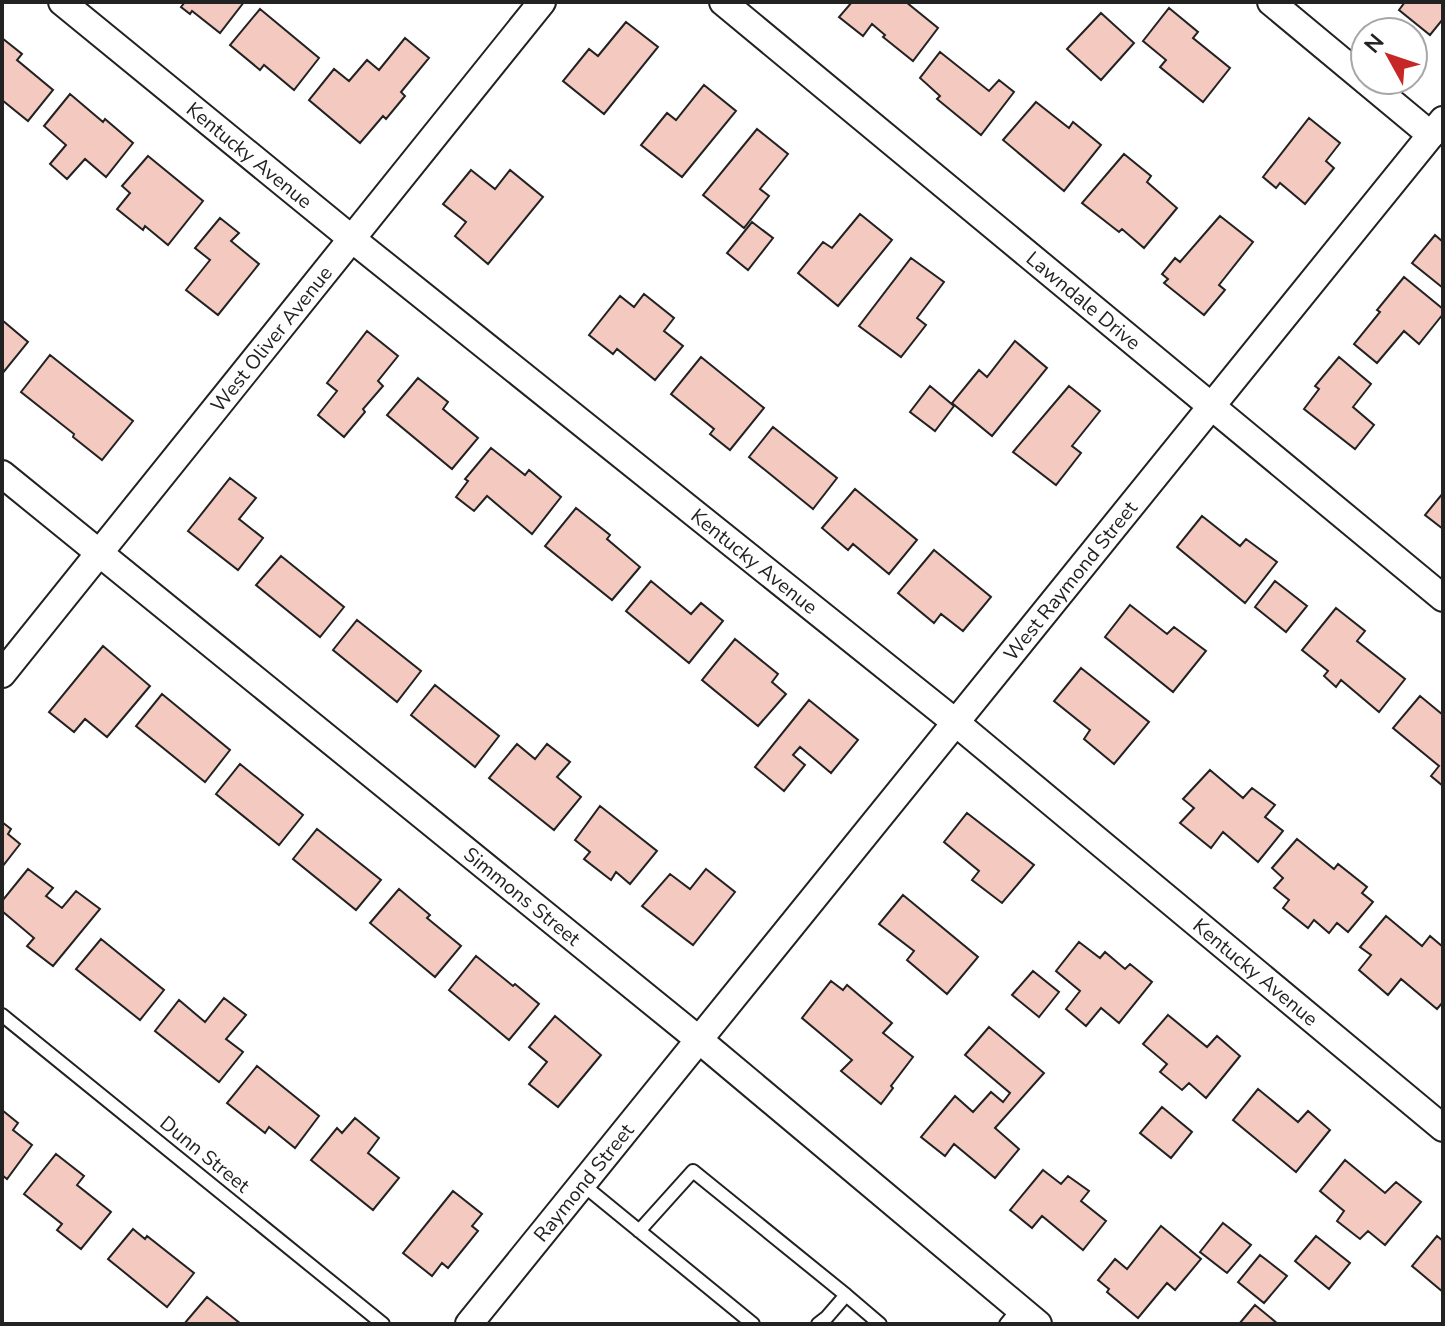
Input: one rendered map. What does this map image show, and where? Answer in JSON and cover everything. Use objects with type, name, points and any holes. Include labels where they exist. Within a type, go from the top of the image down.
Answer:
[{"type":"street","name":"Kentucky Avenue","points":[[62,2],[352,239],[955,722],[1443,1128]]},
{"type":"street","name":"West Oliver Avenue","points":[[2,674],[542,2]]},
{"type":"street","name":"Lawndale Drive","points":[[723,2],[1443,598]]},
{"type":"street","points":[[1271,2],[1437,128]]},
{"type":"street","name":"West Raymond Street","points":[[698,1039],[1437,128]]},
{"type":"street","name":"Simmons Street","points":[[2,474],[698,1039],[1021,1319]]},
{"type":"street","name":"Raymond Street","points":[[469,1324],[698,1039]]},
{"type":"lane","name":"Dunn Street","points":[[2,1015],[383,1324]]},
{"type":"lane","points":[[639,1231],[693,1171],[880,1324]]},
{"type":"lane","points":[[582,1184],[753,1324]]},
{"type":"lane","points":[[818,1324],[846,1295]]},
{"type":"building","points":[[185,2],[244,2],[220,33],[192,11],[190,14],[181,7]]},
{"type":"building","points":[[852,2],[906,2],[938,28],[913,61],[872,24],[863,36],[839,17]]},
{"type":"building","points":[[1405,2],[1443,2],[1443,19],[1430,35],[1429,16],[1406,16],[1399,10]]},
{"type":"building","points":[[1169,8],[1198,32],[1193,38],[1230,68],[1203,102],[1160,67],[1166,60],[1143,41]]},
{"type":"building","points":[[260,9],[319,58],[294,90],[264,65],[260,70],[230,45]]},
{"type":"building","points":[[1101,13],[1134,43],[1101,80],[1067,49]]},
{"type":"building","points":[[626,22],[658,47],[604,114],[563,81],[589,49],[598,56]]},
{"type":"building","points":[[2,38],[22,54],[17,60],[53,90],[28,121],[2,100]]},
{"type":"building","points":[[405,38],[429,58],[401,92],[405,96],[360,143],[309,100],[334,69],[349,81],[367,60],[379,70]]},
{"type":"building","points":[[940,52],[989,91],[999,80],[1014,92],[981,135],[937,99],[940,96],[920,78]]},
{"type":"building","points":[[704,85],[736,111],[682,177],[641,145],[667,113],[676,120]]},
{"type":"building","points":[[70,94],[133,143],[106,177],[85,159],[67,179],[50,164],[66,145],[44,126]]},
{"type":"building","points":[[1036,102],[1069,128],[1073,122],[1101,145],[1064,191],[1003,140]]},
{"type":"building","points":[[1309,118],[1340,143],[1326,161],[1334,168],[1305,204],[1280,183],[1276,188],[1263,177]]},
{"type":"building","points":[[757,129],[788,154],[760,189],[769,196],[744,228],[703,195]]},
{"type":"building","points":[[1124,154],[1151,176],[1147,182],[1177,208],[1144,248],[1122,229],[1119,232],[1082,203]]},
{"type":"building","points":[[148,156],[203,201],[168,245],[117,209],[130,193],[122,186]]},
{"type":"building","points":[[471,170],[495,189],[510,170],[543,197],[488,264],[455,236],[466,222],[443,204]]},
{"type":"building","points":[[860,214],[892,240],[838,306],[798,273],[823,242],[832,248]]},
{"type":"building","points":[[1220,216],[1253,242],[1219,285],[1225,290],[1204,315],[1164,283],[1168,279],[1162,274],[1175,258],[1180,262]]},
{"type":"building","points":[[220,218],[239,233],[231,241],[259,264],[218,315],[186,290],[210,260],[195,248]]},
{"type":"building","points":[[752,222],[773,238],[748,270],[727,253]]},
{"type":"building","points":[[1435,235],[1443,242],[1443,288],[1412,263]]},
{"type":"building","points":[[911,258],[944,282],[917,318],[926,325],[901,357],[859,326]]},
{"type":"building","points":[[1404,277],[1443,309],[1443,314],[1419,344],[1404,331],[1377,363],[1354,344]]},
{"type":"building","points":[[644,294],[674,318],[664,331],[683,346],[655,380],[617,349],[613,354],[589,335],[620,296],[634,307]]},
{"type":"building","points":[[2,320],[28,342],[2,374]]},
{"type":"building","points":[[367,331],[398,356],[378,381],[383,386],[344,437],[318,415],[337,391],[327,383]]},
{"type":"building","points":[[1015,341],[1047,368],[992,436],[952,403],[979,370],[987,377]]},
{"type":"building","points":[[50,355],[133,421],[102,460],[21,392]]},
{"type":"building","points":[[701,357],[764,408],[730,450],[710,434],[714,429],[671,394]]},
{"type":"building","points":[[1339,357],[1371,384],[1353,407],[1374,425],[1355,449],[1304,409],[1319,389],[1315,386]]},
{"type":"building","points":[[418,378],[448,402],[443,409],[478,438],[452,469],[387,415]]},
{"type":"building","points":[[930,386],[954,406],[935,431],[910,412]]},
{"type":"building","points":[[1069,386],[1100,411],[1072,446],[1081,453],[1056,485],[1013,452]]},
{"type":"building","points":[[773,427],[837,478],[813,509],[749,457]]},
{"type":"building","points":[[491,448],[525,475],[529,470],[561,497],[532,534],[487,496],[474,511],[456,497],[468,481],[465,479]]},
{"type":"building","points":[[230,478],[256,498],[239,519],[263,538],[238,570],[188,531]]},
{"type":"building","points":[[855,489],[917,540],[889,574],[853,544],[848,550],[822,528]]},
{"type":"building","points":[[1443,493],[1443,529],[1425,515]]},
{"type":"building","points":[[576,508],[610,535],[607,539],[640,567],[612,600],[545,546]]},
{"type":"building","points":[[1202,516],[1240,546],[1246,539],[1277,562],[1245,603],[1177,547]]},
{"type":"building","points":[[934,550],[991,597],[963,631],[941,614],[934,623],[898,593]]},
{"type":"building","points":[[281,556],[344,607],[320,637],[256,585]]},
{"type":"building","points":[[651,581],[691,614],[701,603],[723,621],[689,663],[626,611]]},
{"type":"building","points":[[1275,581],[1307,606],[1286,632],[1255,607]]},
{"type":"building","points":[[1130,605],[1167,634],[1174,627],[1206,651],[1173,692],[1105,637]]},
{"type":"building","points":[[1336,608],[1365,631],[1357,641],[1405,679],[1379,712],[1341,680],[1336,687],[1324,676],[1328,671],[1302,650]]},
{"type":"building","points":[[357,620],[421,671],[397,702],[333,650]]},
{"type":"building","points":[[735,639],[778,674],[772,682],[786,694],[758,726],[702,680]]},
{"type":"building","points":[[103,646],[150,686],[107,737],[85,719],[74,732],[49,712]]},
{"type":"building","points":[[1081,668],[1149,722],[1114,764],[1084,739],[1090,730],[1054,701]]},
{"type":"building","points":[[435,685],[499,736],[475,767],[411,715]]},
{"type":"building","points":[[162,694],[230,750],[205,782],[136,726]]},
{"type":"building","points":[[1420,696],[1443,715],[1443,786],[1431,776],[1439,766],[1393,728]]},
{"type":"building","points":[[809,700],[858,740],[831,773],[800,747],[793,755],[805,765],[784,791],[755,767]]},
{"type":"building","points":[[517,744],[535,759],[547,744],[570,762],[557,777],[581,797],[554,830],[489,778]]},
{"type":"building","points":[[240,764],[303,815],[279,845],[216,794]]},
{"type":"building","points":[[1210,770],[1243,798],[1252,788],[1275,805],[1265,817],[1283,831],[1258,862],[1223,832],[1211,848],[1180,823],[1194,808],[1183,799]]},
{"type":"building","points":[[600,806],[657,851],[630,884],[616,872],[611,880],[584,859],[590,852],[575,840]]},
{"type":"building","points":[[967,813],[1034,865],[1002,903],[972,880],[979,871],[944,842]]},
{"type":"building","points":[[2,822],[11,829],[8,834],[20,844],[2,867]]},
{"type":"building","points":[[317,829],[381,880],[356,910],[293,859]]},
{"type":"building","points":[[1297,839],[1334,869],[1338,864],[1367,887],[1362,893],[1373,902],[1348,932],[1337,923],[1329,933],[1314,920],[1308,928],[1283,908],[1289,900],[1274,888],[1283,878],[1272,868]]},
{"type":"building","points":[[28,869],[53,888],[46,896],[62,908],[76,891],[100,909],[53,966],[27,946],[34,938],[2,911],[2,901]]},
{"type":"building","points":[[706,869],[735,892],[693,945],[642,906],[670,874],[690,889]]},
{"type":"building","points":[[399,889],[461,946],[435,977],[370,923]]},
{"type":"building","points":[[903,895],[978,957],[947,994],[907,960],[914,951],[879,924]]},
{"type":"building","points":[[1386,916],[1422,946],[1430,936],[1443,947],[1443,1002],[1437,1009],[1401,979],[1388,995],[1359,970],[1371,955],[1360,947]]},
{"type":"building","points":[[101,939],[164,990],[140,1020],[76,969]]},
{"type":"building","points":[[1079,942],[1100,958],[1105,952],[1125,969],[1130,964],[1152,982],[1119,1023],[1101,1008],[1086,1026],[1066,1009],[1080,991],[1056,971]]},
{"type":"building","points":[[476,956],[539,1004],[509,1040],[449,990]]},
{"type":"building","points":[[1033,971],[1059,992],[1039,1017],[1012,995]]},
{"type":"building","points":[[831,981],[843,990],[847,985],[892,1023],[883,1033],[913,1057],[881,1104],[841,1071],[852,1060],[802,1018]]},
{"type":"building","points":[[224,998],[246,1015],[226,1039],[243,1052],[219,1082],[155,1031],[179,1000],[205,1022]]},
{"type":"building","points":[[1168,1015],[1207,1047],[1217,1036],[1240,1056],[1206,1098],[1189,1083],[1182,1090],[1160,1072],[1167,1064],[1143,1044]]},
{"type":"building","points":[[555,1016],[601,1055],[558,1107],[529,1084],[547,1062],[529,1047]]},
{"type":"building","points":[[989,1027],[1044,1073],[995,1128],[1019,1149],[995,1178],[954,1144],[945,1156],[921,1137],[955,1096],[973,1112],[991,1092],[1003,1102],[1010,1093],[965,1055]]},
{"type":"building","points":[[257,1066],[319,1116],[295,1148],[269,1127],[265,1133],[227,1103]]},
{"type":"building","points":[[1258,1089],[1298,1122],[1308,1111],[1330,1130],[1296,1172],[1233,1120]]},
{"type":"building","points":[[1162,1107],[1192,1132],[1171,1158],[1140,1133]]},
{"type":"building","points":[[2,1110],[18,1123],[13,1130],[32,1145],[7,1179],[2,1175]]},
{"type":"building","points":[[355,1118],[379,1138],[368,1153],[399,1178],[373,1210],[311,1160],[337,1128],[342,1133]]},
{"type":"building","points":[[56,1154],[84,1176],[77,1185],[111,1212],[81,1249],[57,1230],[62,1224],[24,1194]]},
{"type":"building","points":[[1345,1160],[1385,1193],[1396,1182],[1421,1202],[1385,1245],[1368,1231],[1360,1239],[1337,1221],[1344,1211],[1320,1191]]},
{"type":"building","points":[[1043,1170],[1061,1184],[1068,1176],[1089,1191],[1081,1201],[1106,1221],[1083,1250],[1042,1216],[1032,1228],[1010,1210]]},
{"type":"building","points":[[453,1191],[482,1214],[472,1226],[478,1231],[448,1268],[442,1263],[432,1276],[403,1253]]},
{"type":"building","points":[[1223,1223],[1251,1245],[1227,1273],[1200,1252]]},
{"type":"building","points":[[1161,1226],[1201,1259],[1175,1290],[1167,1283],[1138,1318],[1107,1292],[1109,1289],[1098,1280],[1115,1259],[1127,1269]]},
{"type":"building","points":[[133,1229],[145,1239],[147,1236],[194,1273],[167,1307],[108,1259]]},
{"type":"building","points":[[1316,1236],[1350,1263],[1329,1289],[1295,1261]]},
{"type":"building","points":[[1437,1236],[1443,1241],[1443,1292],[1412,1266]]},
{"type":"building","points":[[1260,1255],[1287,1276],[1264,1303],[1238,1282]]},
{"type":"building","points":[[207,1297],[241,1324],[184,1324]]},
{"type":"building","points":[[1255,1305],[1278,1324],[1239,1324]]}]
